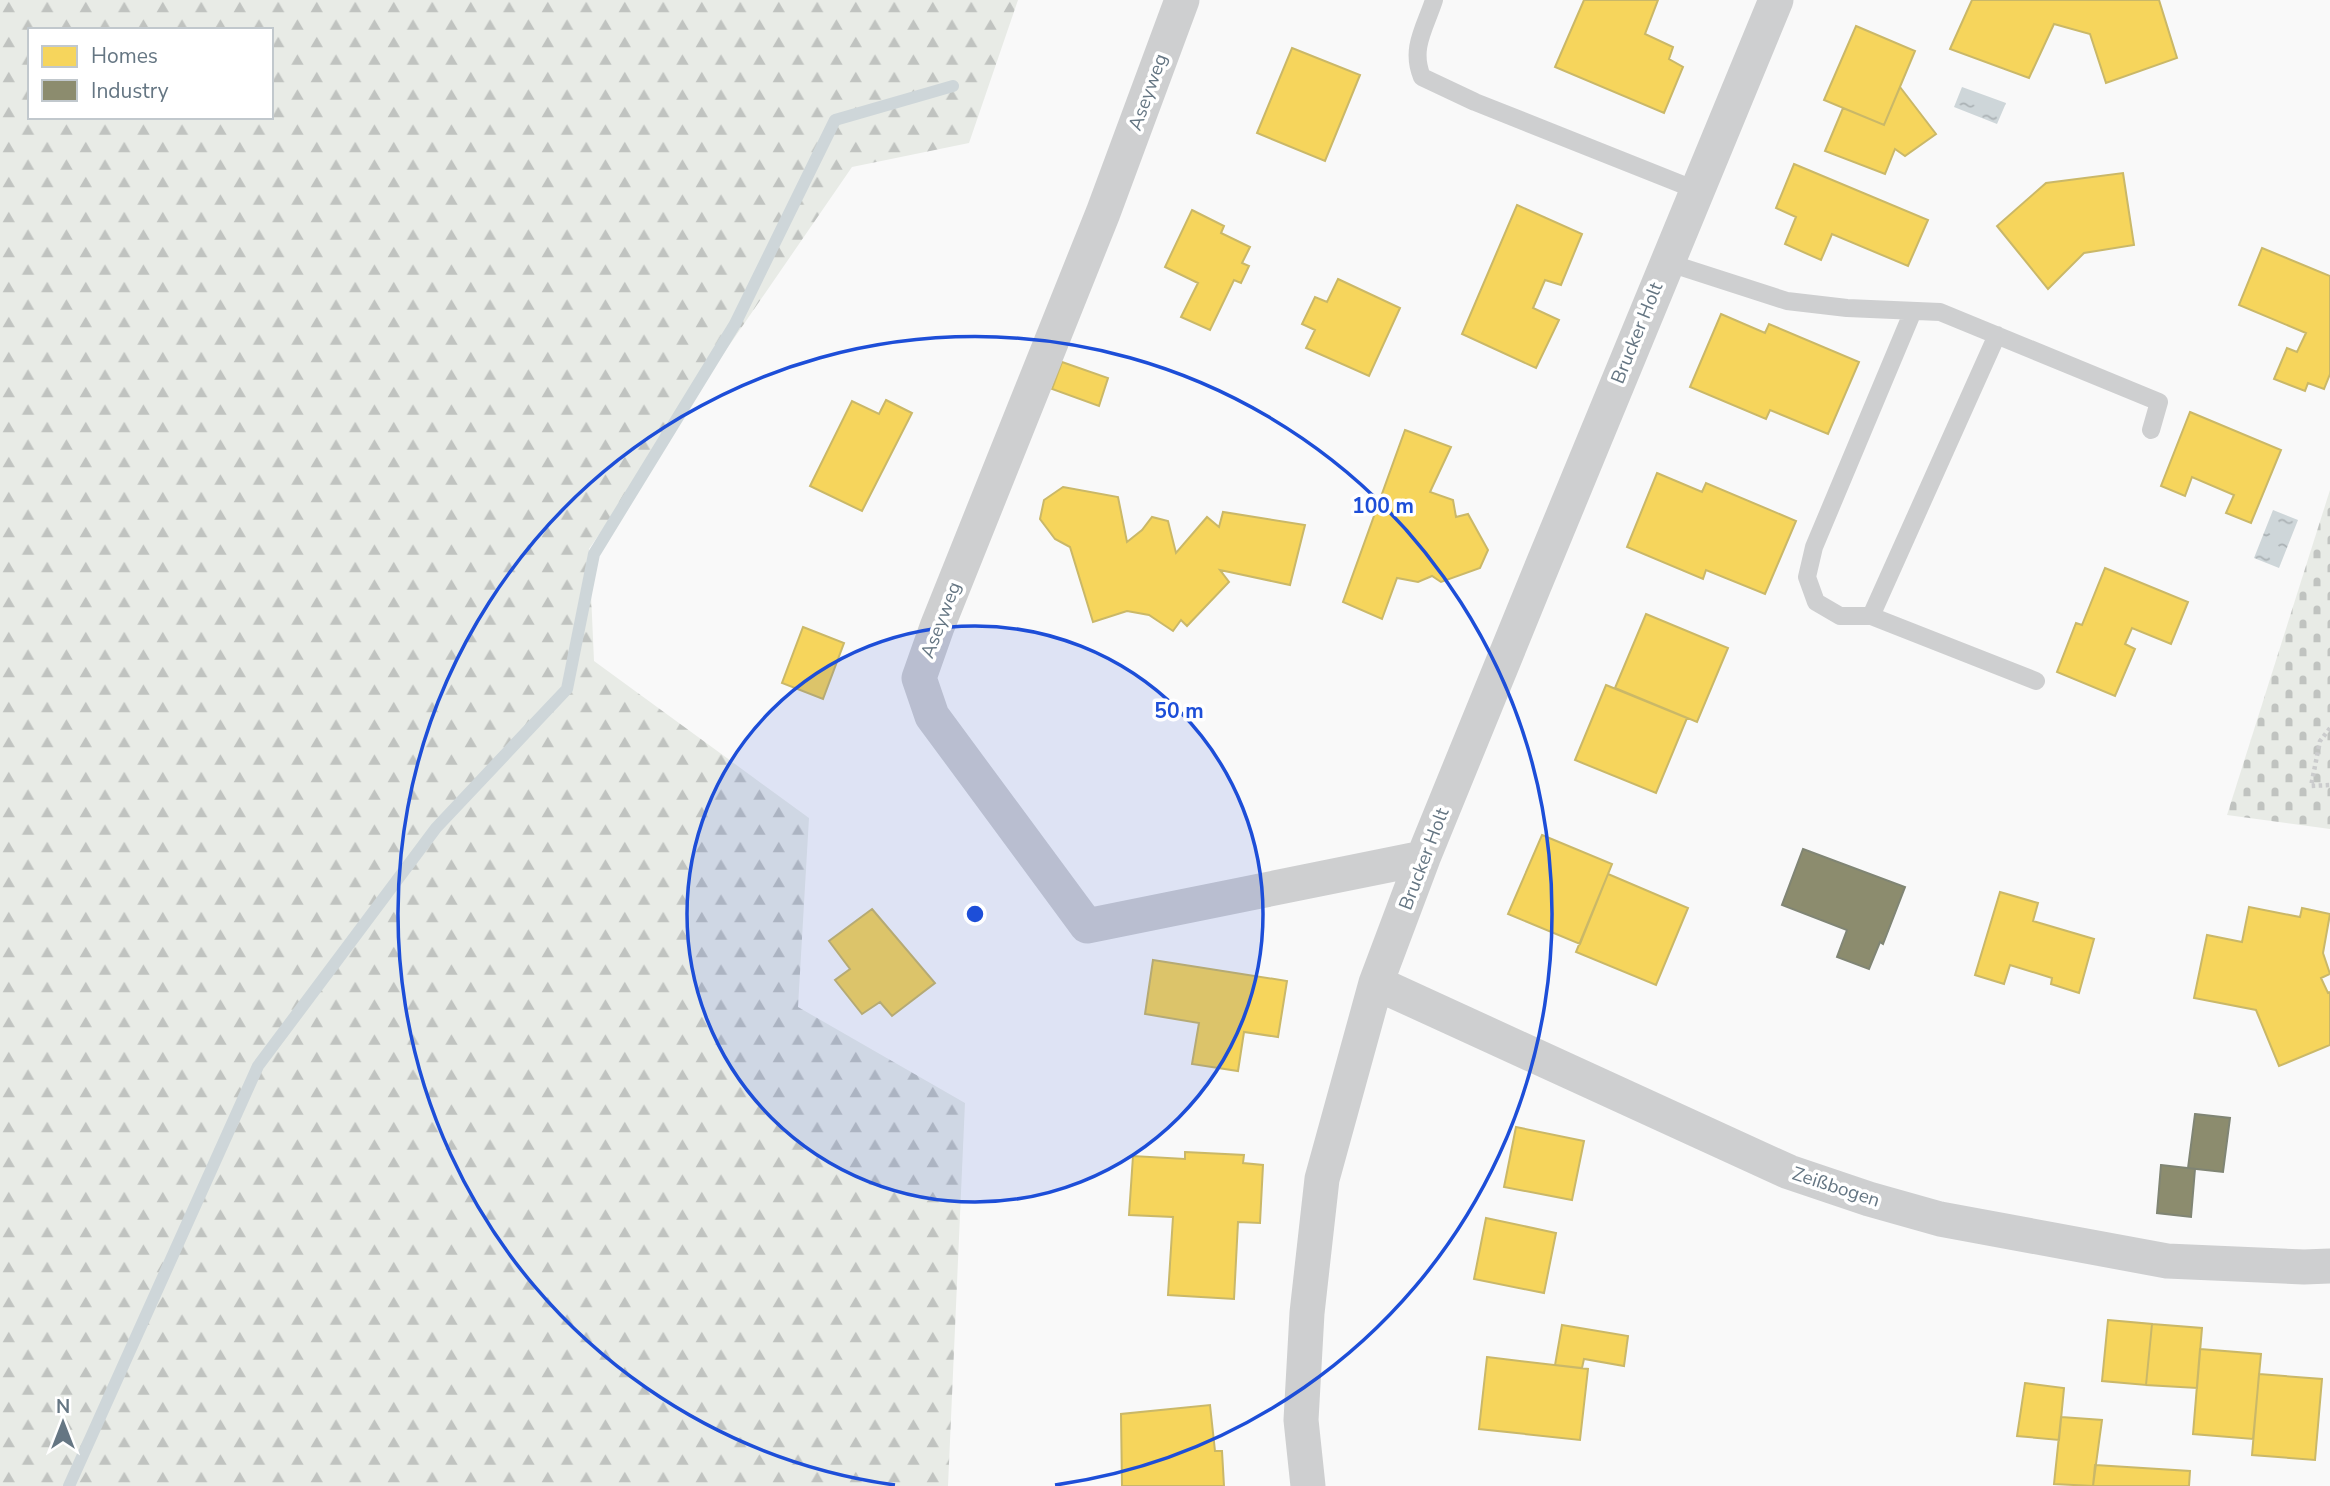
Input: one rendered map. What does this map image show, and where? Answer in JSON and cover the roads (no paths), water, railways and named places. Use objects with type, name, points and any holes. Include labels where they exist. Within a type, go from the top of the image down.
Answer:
[{"type":"street","name":"Aseyweg","points":[[1182,0],[1103,213],[919,678],[932,716],[1087,926],[1423,858]]},
{"type":"street","name":"Brucker Holt","points":[[1308,1486],[1301,1420],[1307,1313],[1322,1179],[1376,983],[1423,858],[1776,0]]},
{"type":"street","name":"Zeißbogen","points":[[1376,983],[1789,1172],[1869,1199],[1940,1219],[2168,1261],[2330,1266]]},
{"type":"lane","points":[[1434,0],[1417,47],[1416,63],[1422,77],[1475,102],[1696,190]]},
{"type":"lane","name":"Brucker Holt","points":[[1666,262],[1787,301],[1847,308],[1940,312],[2159,402],[2151,430]]},
{"type":"lane","points":[[1913,311],[1814,547],[1807,577],[1816,602],[1840,616],[1871,617],[2036,681]]},
{"type":"lane","points":[[1871,617],[1997,335]]},
{"type":"water","points":[[1962,87],[2006,103],[1997,124],[1954,107]]},
{"type":"water","points":[[2273,510],[2298,520],[2279,568],[2254,558]]},
{"type":"waterway","points":[[69,1486],[258,1066],[436,828],[567,689],[594,554],[735,324],[835,120],[953,86]]}]
